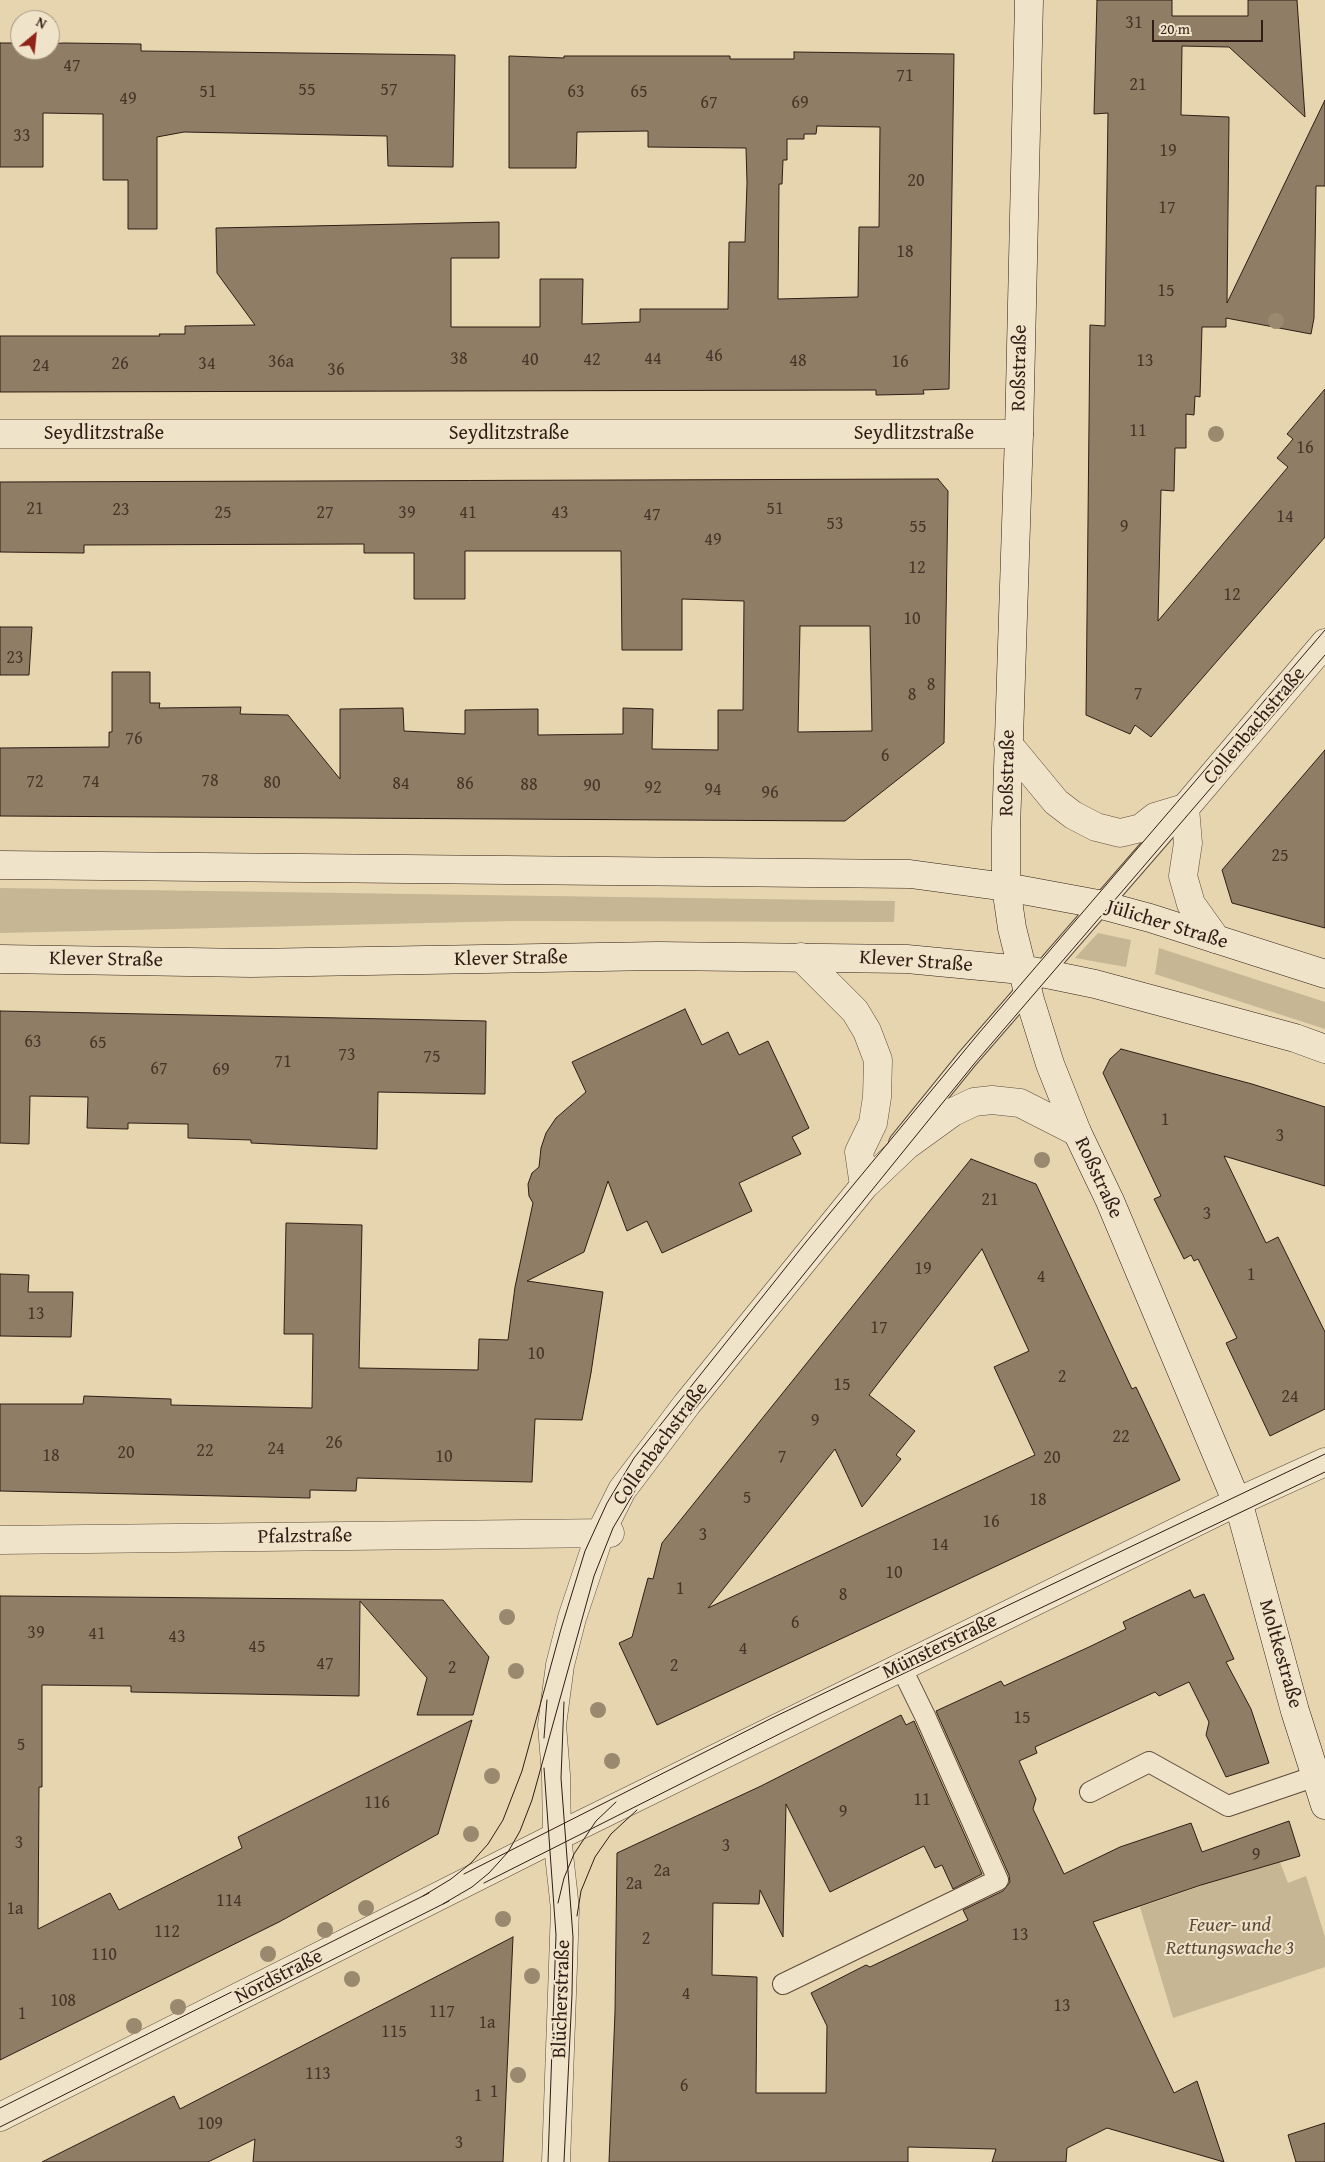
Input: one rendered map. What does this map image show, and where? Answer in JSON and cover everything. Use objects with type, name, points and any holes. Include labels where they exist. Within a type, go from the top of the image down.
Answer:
[{"type":"street","name":"Roßstraße","points":[[1029,0],[1019,434],[1008,744],[1006,887],[1012,928],[1030,978],[1050,1064],[1077,1132],[1110,1201],[1237,1502]]},
{"type":"street","name":"Seydlitzstraße","points":[[0,434],[1019,434]]},
{"type":"street","name":"Collenbachstraße","points":[[1185,808],[1325,643]]},
{"type":"street","points":[[1008,744],[1056,802],[1073,815],[1096,828],[1120,833],[1141,828],[1156,817],[1185,808],[1188,843],[1182,876],[1191,904],[1216,939]]},
{"type":"street","points":[[0,864],[910,874],[1006,887]]},
{"type":"street","name":"Jülicher Straße","points":[[1006,887],[1101,905],[1150,918],[1325,974]]},
{"type":"street","name":"Klever Straße","points":[[0,958],[251,963],[658,956],[907,959],[1030,978]]},
{"type":"street","points":[[801,957],[855,1011],[867,1032],[878,1060],[877,1097],[873,1122],[859,1152],[864,1186]]},
{"type":"street","points":[[1030,978],[1136,995],[1295,1038],[1325,1049]]},
{"type":"street","name":"Collenbachstraße","points":[[557,1836],[556,1775],[552,1725],[560,1665],[583,1583],[622,1490],[687,1404],[864,1186],[906,1146],[953,1112],[974,1102],[992,1100],[1020,1103],[1077,1132]]},
{"type":"street","name":"Münsterstraße","points":[[557,1836],[1237,1502],[1325,1462]]},
{"type":"street","name":"Moltkestraße","points":[[1237,1502],[1295,1711],[1325,1805]]},
{"type":"street","name":"Pfalzstraße","points":[[0,1540],[605,1534]]},
{"type":"street","name":"Nordstraße","points":[[0,2117],[557,1836]]},
{"type":"street","name":"Blücherstraße","points":[[556,2162],[565,1909],[557,1836]]},
{"type":"lane","points":[[864,1186],[1030,978],[1101,905],[1185,808]]},
{"type":"lane","points":[[783,1984],[998,1880],[926,1718],[901,1667]]},
{"type":"lane","points":[[1090,1792],[1149,1762],[1228,1806],[1316,1776]]},
{"type":"green space","points":[[0,888],[895,901],[894,922],[513,921],[0,933]]},
{"type":"green space","points":[[1098,933],[1131,940],[1126,967],[1075,958]]},
{"type":"green space","points":[[1159,948],[1325,1002],[1325,1029],[1155,974]]},
{"type":"green space","name":"Feuer- und Rettungswache 3","points":[[1210,1849],[1221,1879],[1280,1862],[1288,1883],[1306,1876],[1325,1937],[1325,1967],[1173,2018],[1140,1907],[1201,1886],[1192,1859],[1203,1855],[1202,1852]]},
{"type":"building","points":[[1097,0],[1172,0],[1172,16],[1248,16],[1248,0],[1297,0],[1305,117],[1229,47],[1182,46],[1181,115],[1229,117],[1227,303],[1325,100],[1325,186],[1316,186],[1314,318],[1311,334],[1226,318],[1226,327],[1202,327],[1200,397],[1195,396],[1194,415],[1186,414],[1186,448],[1175,448],[1174,491],[1161,490],[1158,621],[1288,467],[1277,458],[1293,439],[1287,434],[1325,389],[1325,537],[1151,737],[1135,725],[1130,734],[1086,715],[1090,325],[1105,326],[1108,113],[1094,114]]},
{"type":"building","points":[[0,43],[10,43],[10,60],[60,60],[60,43],[63,43],[141,44],[141,51],[455,55],[453,167],[388,166],[387,136],[184,132],[157,137],[157,229],[128,229],[128,180],[103,180],[103,114],[43,113],[43,167],[0,167]]},
{"type":"building","points":[[794,52],[954,54],[949,389],[923,390],[924,394],[876,395],[876,390],[0,392],[0,336],[160,336],[159,334],[185,334],[185,326],[255,325],[217,273],[216,228],[499,222],[499,258],[451,258],[451,327],[540,327],[540,279],[583,279],[582,324],[640,322],[640,309],[728,309],[729,242],[745,242],[746,148],[648,147],[648,131],[577,132],[576,168],[509,168],[509,56],[564,58],[564,56],[730,56],[730,59],[794,59]],"holes":[[[817,126],[880,127],[879,227],[859,227],[858,297],[778,299],[779,184],[782,184],[783,160],[787,160],[787,139],[804,139],[804,134],[816,134]]]},
{"type":"building","points":[[938,479],[948,491],[944,743],[845,821],[0,816],[0,748],[109,747],[109,732],[112,732],[112,672],[150,672],[150,703],[160,703],[159,708],[241,707],[240,714],[288,715],[340,779],[340,709],[403,708],[404,731],[465,734],[465,710],[538,709],[538,735],[623,734],[623,708],[653,709],[652,749],[718,750],[718,710],[743,710],[744,601],[682,599],[682,650],[622,650],[621,551],[465,551],[465,599],[414,599],[414,553],[364,553],[364,544],[84,545],[84,553],[0,552],[0,482]],"holes":[[[800,626],[870,626],[872,731],[798,732]]]},
{"type":"building","points":[[0,627],[32,627],[29,675],[0,675]]},
{"type":"building","points":[[1325,750],[1325,928],[1232,903],[1222,870]]},
{"type":"building","points":[[685,1009],[702,1045],[728,1032],[739,1055],[768,1041],[809,1128],[792,1137],[801,1154],[739,1183],[752,1211],[662,1253],[647,1221],[627,1231],[608,1181],[584,1252],[527,1281],[603,1292],[582,1420],[535,1419],[532,1482],[357,1478],[356,1491],[310,1490],[310,1498],[0,1491],[0,1404],[83,1404],[84,1396],[171,1399],[171,1405],[312,1408],[313,1334],[284,1334],[286,1223],[362,1225],[359,1368],[478,1370],[479,1339],[508,1340],[515,1287],[533,1203],[529,1196],[528,1184],[532,1173],[539,1167],[541,1148],[546,1133],[556,1118],[586,1092],[572,1062]]},
{"type":"building","points":[[0,1011],[486,1021],[485,1094],[378,1092],[377,1149],[251,1143],[251,1140],[188,1138],[188,1124],[128,1123],[128,1129],[87,1128],[88,1097],[30,1096],[29,1144],[0,1143]]},
{"type":"building","points":[[1121,1049],[1252,1084],[1325,1107],[1325,1186],[1224,1156],[1266,1243],[1278,1237],[1325,1332],[1325,1409],[1270,1436],[1226,1343],[1237,1338],[1198,1259],[1194,1261],[1191,1255],[1184,1259],[1154,1199],[1161,1196],[1103,1073],[1110,1059]]},
{"type":"building","points":[[971,1159],[1036,1184],[1132,1389],[1136,1387],[1180,1480],[657,1725],[619,1643],[632,1637],[648,1578],[653,1579],[662,1543]],"holes":[[[982,1249],[1029,1351],[994,1367],[1035,1455],[708,1608],[835,1449],[862,1507],[901,1459],[896,1455],[915,1431],[869,1395]]]},
{"type":"building","points":[[0,1274],[29,1275],[28,1292],[73,1292],[71,1337],[0,1336]]},
{"type":"building","points":[[1190,1590],[1194,1598],[1204,1594],[1234,1659],[1226,1662],[1251,1709],[1269,1763],[1226,1777],[1206,1735],[1209,1722],[1189,1682],[1159,1696],[1155,1692],[1035,1747],[1037,1753],[1019,1761],[1036,1799],[1033,1809],[1064,1874],[1120,1847],[1191,1823],[1202,1852],[1289,1821],[1300,1856],[1201,1885],[1093,1922],[1174,2093],[1197,2081],[1224,2162],[1107,2128],[1067,2148],[1066,2162],[992,2162],[996,2149],[908,2147],[908,2162],[609,2162],[615,2012],[617,1853],[761,1786],[901,1715],[906,1725],[914,1721],[982,1874],[953,1889],[942,1865],[935,1868],[924,1846],[830,1892],[786,1804],[783,1937],[760,1890],[759,1904],[713,1903],[712,1975],[757,1977],[756,2093],[826,2093],[827,2026],[811,1993],[866,1965],[870,1967],[968,1920],[963,1910],[1003,1891],[1010,1882],[1009,1875],[936,1711],[1001,1681],[1004,1686],[1089,1647],[1126,1629],[1123,1622]]},
{"type":"building","points":[[0,1596],[443,1600],[489,1657],[473,1715],[417,1715],[427,1678],[360,1601],[359,1696],[131,1692],[131,1686],[42,1685],[42,1787],[39,1787],[38,1929],[110,1893],[119,1910],[242,1848],[238,1837],[472,1720],[438,1834],[279,1922],[0,2060]]},
{"type":"building","points":[[513,1937],[503,2162],[253,2162],[255,2139],[208,2162],[42,2162],[174,2096],[180,2109]]},
{"type":"building","points":[[1325,2123],[1325,2162],[1296,2162],[1288,2135]]},
{"type":"tram line","points":[[423,1896],[451,1879],[471,1863],[488,1844],[503,1820],[522,1771],[561,1629],[585,1551],[607,1503],[634,1458],[806,1242],[979,1033],[1325,630]]},
{"type":"tram line","points":[[443,1904],[472,1887],[489,1873],[508,1852],[520,1831],[532,1800],[594,1576],[613,1528],[652,1462],[974,1064],[1325,655]]},
{"type":"tram line","points":[[464,1874],[772,1718],[1325,1454]]},
{"type":"tram line","points":[[484,1883],[819,1714],[1325,1472]]},
{"type":"tram line","points":[[544,1738],[547,1700]]},
{"type":"tram line","points":[[564,1702],[561,1778],[573,1937],[564,2162]]},
{"type":"tram line","points":[[544,1768],[556,1935],[548,2162]]},
{"type":"tram line","points":[[558,1903],[564,1878],[574,1854],[596,1821],[616,1802]]},
{"type":"tram line","points":[[577,1916],[581,1891],[595,1857],[611,1834],[637,1810]]},
{"type":"tram line","points":[[0,2108],[429,1893]]},
{"type":"tram line","points":[[0,2127],[449,1901]]}]
